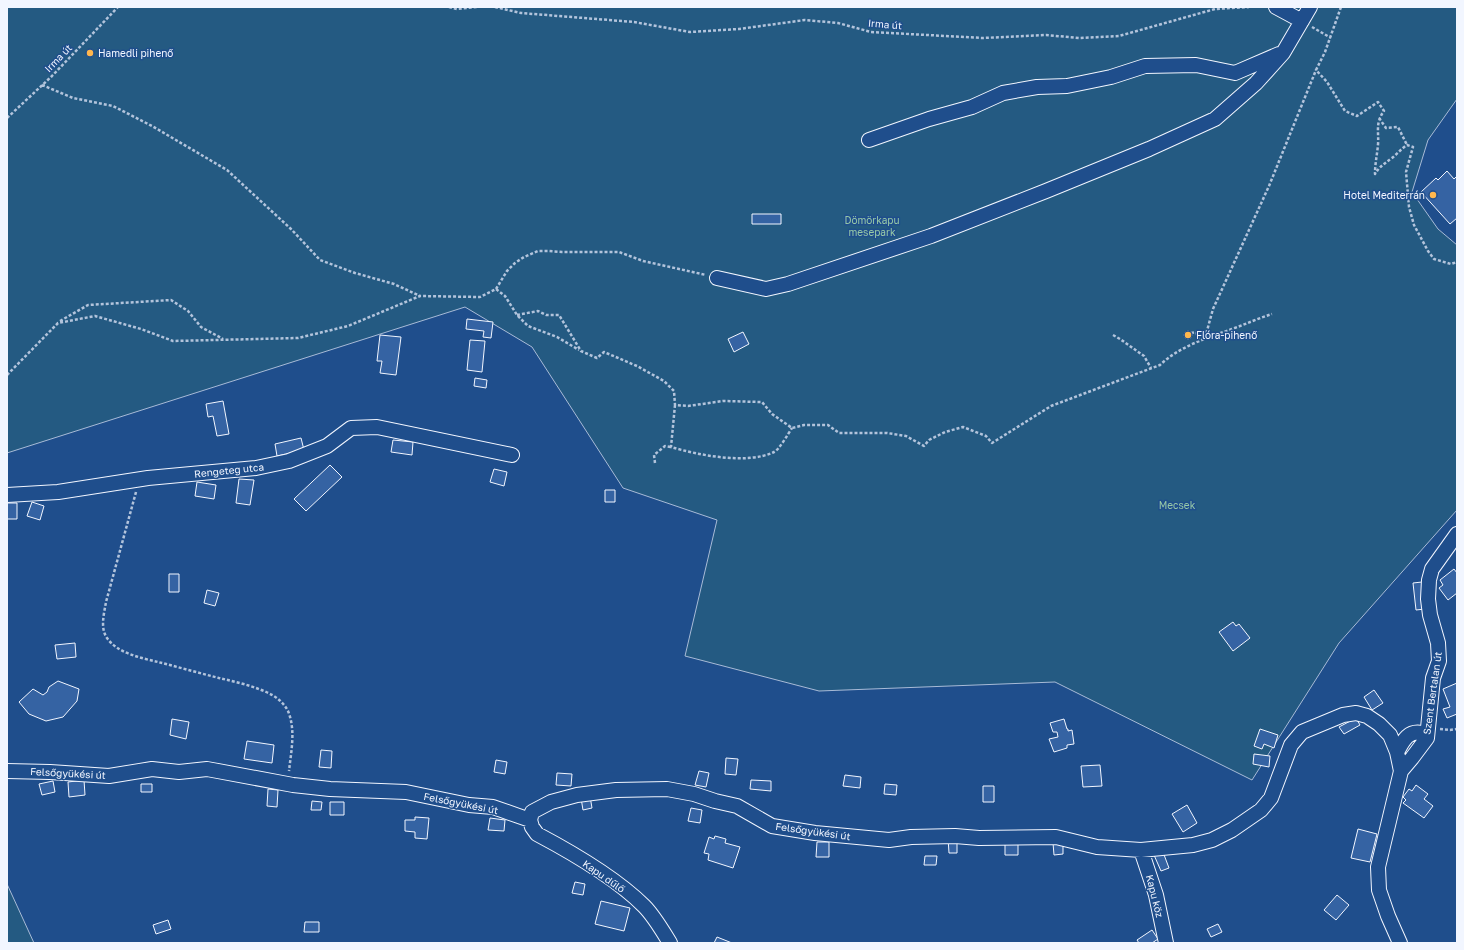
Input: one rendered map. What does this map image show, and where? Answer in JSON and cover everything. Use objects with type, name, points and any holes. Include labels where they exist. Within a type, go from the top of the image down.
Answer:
[{"type":"street","points":[[1276,7],[1302,21]]},
{"type":"street","points":[[717,278],[766,289],[788,284],[931,236],[1149,149],[1215,119],[1256,83],[1283,53],[1310,7]]},
{"type":"street","points":[[869,140],[929,119],[972,107],[1003,92],[1037,87],[1066,86],[1111,77],[1145,66],[1196,65],[1235,74],[1283,53]]},
{"type":"street","name":"Rengeteg utca","points":[[7,495],[58,492],[139,479],[256,468],[289,461],[327,446],[351,428],[377,427],[512,455]]},
{"type":"street","name":"Szent Bertalan út","points":[[1400,943],[1388,916],[1379,890],[1378,867],[1401,771],[1427,738],[1433,678],[1438,661],[1438,643],[1430,615],[1428,599],[1429,580],[1432,569],[1457,534]]},
{"type":"street","name":"Felsőgyükési út","points":[[7,771],[109,776],[152,769],[179,772],[207,769],[288,784],[330,789],[406,792],[469,805],[493,807],[530,820],[532,812],[551,802],[577,795],[616,790],[667,789],[694,794],[714,801],[737,806],[772,826],[815,833],[889,840],[911,837],[956,836],[979,838],[1056,837],[1097,848],[1141,850],[1193,845],[1212,840],[1232,830],[1261,810],[1271,798],[1291,745],[1302,732],[1343,715],[1356,713],[1366,716],[1379,724],[1390,735],[1397,752],[1401,771]]},
{"type":"street","points":[[1397,752],[1404,739],[1410,733],[1422,732],[1427,738]]},
{"type":"street","name":"Kapu dűlő","points":[[530,820],[532,827],[537,834],[586,862],[644,906],[670,943]]},
{"type":"street","name":"Kapu köz","points":[[1141,850],[1156,895],[1166,943]]},
{"type":"path","name":"Irma út","points":[[7,118],[42,85],[118,7]]},
{"type":"path","points":[[449,7],[457,9],[477,7]]},
{"type":"path","name":"Irma út","points":[[495,7],[521,13],[634,22],[690,32],[739,29],[805,20],[838,23],[871,32],[983,38],[1046,35],[1079,38],[1119,36],[1215,9],[1249,7]]},
{"type":"path","points":[[1205,338],[1213,309],[1269,186],[1316,70],[1331,38],[1341,7]]},
{"type":"path","points":[[1302,21],[1331,38]]},
{"type":"path","points":[[1316,70],[1327,82],[1345,111],[1357,116],[1378,102],[1384,111],[1379,118],[1375,174],[1381,165],[1407,145]]},
{"type":"path","points":[[42,85],[73,98],[113,106],[152,126],[227,170],[291,229],[320,260],[355,273],[394,284],[420,296]]},
{"type":"path","points":[[1379,118],[1386,128],[1398,127],[1407,145],[1413,147],[1406,172],[1409,208],[1414,225],[1428,252],[1434,259],[1451,264],[1457,262]]},
{"type":"path","points":[[58,322],[95,316],[141,329],[173,341],[298,338],[348,326],[420,296],[480,297],[496,289],[507,271],[515,263],[524,257],[538,252],[548,251],[619,252],[643,260],[717,278]]},
{"type":"path","points":[[496,289],[505,296],[517,314],[528,326],[557,337],[581,351],[597,358],[604,352],[637,366],[664,381],[674,391],[675,405],[670,447]]},
{"type":"path","points":[[7,375],[58,322],[88,305],[171,300],[188,311],[201,327],[224,339]]},
{"type":"path","points":[[517,314],[538,311],[546,315],[559,315],[581,351]]},
{"type":"path","points":[[656,463],[654,455],[665,446],[690,453],[715,457],[752,458],[775,452],[792,428],[804,425],[828,425],[839,432],[887,433],[906,436],[924,446],[929,440],[944,432],[963,426],[986,436],[992,443],[1051,406],[1151,368],[1160,364],[1168,357],[1205,338],[1272,314]]},
{"type":"path","points":[[1191,333],[1196,332],[1199,341]]},
{"type":"path","points":[[1113,335],[1144,356],[1151,368]]},
{"type":"path","points":[[675,405],[688,406],[723,401],[762,402],[772,414],[792,428]]},
{"type":"path","points":[[139,479],[106,602],[103,630],[107,638],[114,646],[126,653],[245,684],[282,702],[288,711],[292,725],[288,784]]},
{"type":"green space","name":"Mecsek","points":[[7,7],[1457,7],[1457,99],[1428,140],[1412,192],[1438,229],[1457,245],[1457,510],[1339,643],[1252,780],[1055,682],[819,691],[685,656],[717,520],[623,488],[532,347],[465,307],[7,453]]},
{"type":"green space","points":[[7,884],[34,943],[7,943]]},
{"type":"building","points":[[1447,171],[1454,179],[1457,176],[1457,218],[1450,224],[1421,192],[1436,178],[1438,180]]},
{"type":"building","points":[[752,214],[781,214],[781,224],[752,224]]},
{"type":"building","points":[[467,319],[493,322],[491,338],[483,337],[484,331],[466,329]]},
{"type":"building","name":"Flóra-pihenő","points":[[1186,331],[1190,331],[1192,335],[1190,339],[1186,339],[1184,337],[1184,333]]},
{"type":"building","points":[[743,332],[749,344],[734,352],[728,339]]},
{"type":"building","points":[[380,335],[401,337],[396,375],[380,373],[382,361],[377,361]]},
{"type":"building","points":[[470,340],[485,341],[482,372],[467,370]]},
{"type":"building","points":[[475,378],[487,380],[486,388],[474,386]]},
{"type":"building","points":[[223,401],[229,434],[217,436],[213,416],[208,417],[206,404]]},
{"type":"building","points":[[301,438],[304,450],[277,456],[275,444]]},
{"type":"building","points":[[393,440],[413,442],[412,455],[391,452]]},
{"type":"building","points":[[330,465],[342,477],[306,511],[294,499]]},
{"type":"building","points":[[494,469],[507,472],[504,486],[490,482]]},
{"type":"building","points":[[239,479],[254,480],[250,505],[236,503]]},
{"type":"building","points":[[197,482],[216,485],[214,499],[195,496]]},
{"type":"building","points":[[605,490],[615,490],[615,502],[605,502]]},
{"type":"building","points":[[32,502],[44,506],[40,520],[27,516]]},
{"type":"building","points":[[7,503],[17,503],[17,519],[7,519]]},
{"type":"building","points":[[1454,569],[1457,573],[1457,593],[1448,600],[1439,588],[1443,585],[1440,580]]},
{"type":"building","points":[[169,574],[179,574],[179,592],[169,592]]},
{"type":"building","points":[[1422,582],[1425,609],[1416,610],[1413,583]]},
{"type":"building","points":[[207,590],[219,593],[215,606],[204,603]]},
{"type":"building","points":[[1233,622],[1236,626],[1239,624],[1250,638],[1233,651],[1219,632]]},
{"type":"building","points":[[75,643],[76,657],[57,659],[55,645]]},
{"type":"building","points":[[58,681],[79,689],[77,701],[63,717],[46,721],[29,714],[19,702],[33,689],[43,695],[47,692],[49,687]]},
{"type":"building","points":[[1457,683],[1457,714],[1447,718],[1443,709],[1450,707],[1443,689]]},
{"type":"building","points":[[1374,690],[1383,703],[1372,710],[1364,697]]},
{"type":"building","points":[[1356,718],[1360,725],[1344,734],[1339,727]]},
{"type":"building","points":[[172,719],[189,722],[186,739],[170,735]]},
{"type":"building","points":[[1064,719],[1068,731],[1072,730],[1074,744],[1067,745],[1067,748],[1054,752],[1049,739],[1058,737],[1057,732],[1053,732],[1050,723]]},
{"type":"building","points":[[1260,729],[1278,735],[1274,748],[1264,744],[1262,749],[1254,746]]},
{"type":"building","points":[[247,741],[274,745],[272,763],[244,759]]},
{"type":"building","points":[[321,750],[332,751],[331,768],[319,767]]},
{"type":"building","points":[[1254,754],[1270,756],[1269,767],[1253,764]]},
{"type":"building","points":[[726,758],[738,759],[736,775],[725,774]]},
{"type":"building","points":[[496,760],[507,762],[505,774],[494,772]]},
{"type":"building","points":[[1100,765],[1102,786],[1083,787],[1081,766]]},
{"type":"building","points":[[699,771],[709,773],[706,787],[695,785]]},
{"type":"building","points":[[557,773],[572,774],[571,786],[556,785]]},
{"type":"building","points":[[845,775],[861,777],[860,788],[843,786]]},
{"type":"building","points":[[84,780],[85,795],[69,797],[68,782]]},
{"type":"building","points":[[751,780],[771,781],[771,791],[750,789]]},
{"type":"building","points":[[53,781],[55,792],[42,795],[39,784]]},
{"type":"building","points":[[141,784],[152,784],[152,792],[141,792]]},
{"type":"building","points":[[885,784],[897,785],[896,795],[884,794]]},
{"type":"building","points":[[1416,785],[1428,794],[1424,799],[1433,806],[1424,818],[1403,803],[1406,800],[1403,797],[1409,789],[1412,791]]},
{"type":"building","points":[[983,786],[994,786],[994,802],[983,802]]},
{"type":"building","points":[[268,789],[278,790],[277,807],[267,806]]},
{"type":"building","points":[[590,796],[592,808],[583,810],[581,798]]},
{"type":"building","points":[[312,801],[322,802],[321,810],[311,810]]},
{"type":"building","points":[[330,802],[344,802],[344,815],[330,815]]},
{"type":"building","points":[[1187,805],[1197,823],[1183,832],[1172,814]]},
{"type":"building","points":[[691,808],[702,810],[700,823],[688,821]]},
{"type":"building","points":[[415,817],[429,818],[427,839],[415,838],[415,832],[405,831],[405,820],[415,820]]},
{"type":"building","points":[[490,818],[505,820],[504,831],[488,830]]},
{"type":"building","points":[[1358,829],[1377,834],[1370,862],[1351,858]]},
{"type":"building","points":[[715,836],[726,839],[725,843],[740,847],[733,868],[708,860],[709,854],[704,853],[709,837],[714,839]]},
{"type":"building","points":[[948,838],[957,838],[957,853],[949,853]]},
{"type":"building","points":[[817,842],[829,842],[829,857],[816,857]]},
{"type":"building","points":[[1053,843],[1063,843],[1063,854],[1054,855]]},
{"type":"building","points":[[1005,844],[1018,844],[1018,855],[1005,855]]},
{"type":"building","points":[[1163,852],[1169,868],[1161,871],[1154,855]]},
{"type":"building","points":[[925,856],[937,856],[936,865],[924,865]]},
{"type":"building","points":[[575,882],[585,884],[583,895],[572,893]]},
{"type":"building","points":[[1337,895],[1349,905],[1336,920],[1324,910]]},
{"type":"building","points":[[601,901],[630,908],[624,931],[595,924]]},
{"type":"building","points":[[168,920],[171,929],[156,934],[153,925]]},
{"type":"building","points":[[305,922],[319,922],[319,932],[304,932]]},
{"type":"building","points":[[1218,924],[1222,932],[1211,937],[1207,929]]},
{"type":"building","points":[[1152,930],[1158,939],[1152,943],[1139,943],[1137,940]]},
{"type":"building","points":[[717,937],[732,943],[714,943]]},
{"type":"place","name":"Hamedli pihenő","points":[[90,53]]},
{"type":"place","name":"Hotel Mediterrán","points":[[1433,195]]},
{"type":"place","name":"Flóra-pihenő","points":[[1188,335]]},
{"type":"park label","name":"Dömörkapu mesepark","points":[[872,226]]}]
